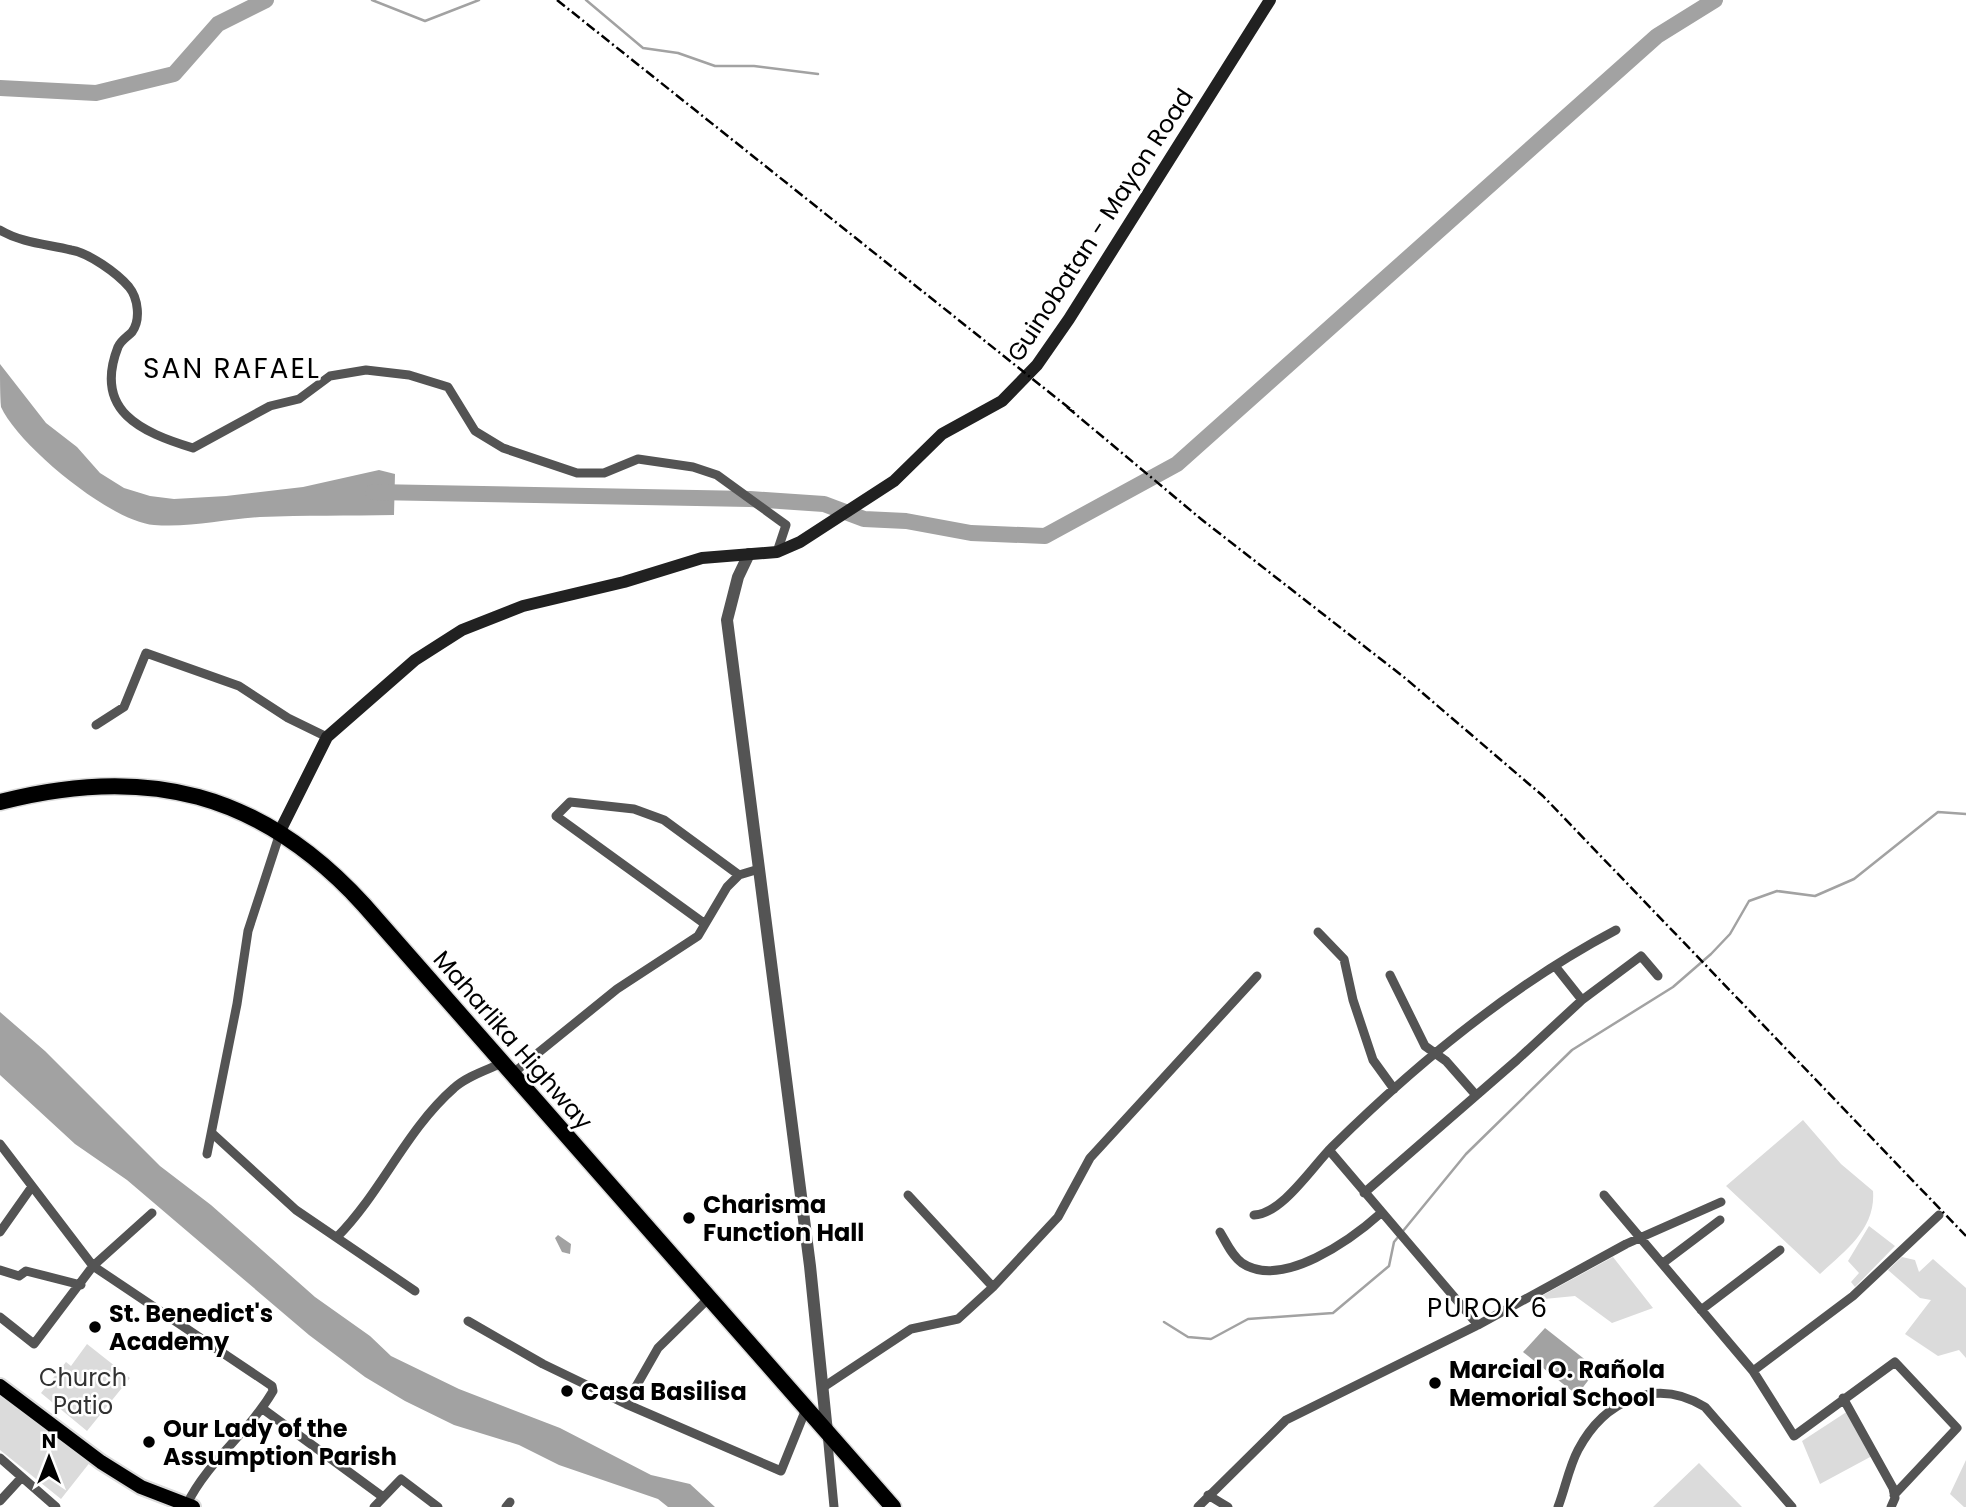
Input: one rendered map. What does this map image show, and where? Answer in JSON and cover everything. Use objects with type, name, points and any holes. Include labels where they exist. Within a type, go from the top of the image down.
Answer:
[{"type":"highway","name":"Maharlika Highway","points":[[0,802],[75,787],[136,786],[208,799],[280,831],[348,887],[893,1507]]},
{"type":"main road","name":"Guinobatan - Mayon Road","points":[[280,831],[327,737],[415,660],[462,630],[523,606],[624,582],[702,558],[777,552],[867,501],[916,461],[942,433],[1002,401],[1037,365],[1069,319],[1270,0]]},
{"type":"main road","points":[[0,1386],[101,1462],[158,1494],[190,1506]]},
{"type":"street","points":[[0,230],[37,245],[74,250],[130,288],[138,312],[134,330],[119,344],[110,373],[115,404],[136,424],[170,440],[193,448],[270,406],[299,399],[330,376],[366,370],[409,376],[449,387],[475,431],[494,442],[577,473],[604,473],[638,459],[693,467],[717,475],[786,524],[777,552]]},
{"type":"street","points":[[750,554],[738,578],[727,620],[822,1388],[834,1507]]},
{"type":"street","points":[[96,725],[124,707],[146,653],[239,686],[288,718],[327,737]]},
{"type":"street","points":[[705,924],[556,817],[570,802],[634,809],[664,820],[739,876]]},
{"type":"street","points":[[207,1154],[237,1004],[242,956],[280,831]]},
{"type":"street","points":[[337,1237],[350,1224],[401,1149],[453,1088],[507,1069],[617,989],[698,936],[727,887],[739,876],[759,869]]},
{"type":"street","points":[[1254,1215],[1275,1210],[1329,1150],[1394,1089],[1489,1010],[1616,930]]},
{"type":"street","points":[[1318,932],[1344,959],[1353,1000],[1373,1060],[1394,1089]]},
{"type":"street","points":[[1364,1193],[1582,1000],[1641,956],[1658,976]]},
{"type":"street","points":[[1555,966],[1582,1000]]},
{"type":"street","points":[[1390,975],[1425,1046],[1446,1061],[1475,1094]]},
{"type":"street","points":[[822,1388],[848,1374],[911,1329],[958,1319],[993,1287],[1058,1217],[1090,1158],[1257,976]]},
{"type":"street","points":[[213,1134],[296,1210],[415,1291]]},
{"type":"street","points":[[0,1144],[93,1266],[268,1382],[274,1391],[197,1486],[190,1506]]},
{"type":"street","points":[[1329,1150],[1478,1325]]},
{"type":"street","points":[[0,1232],[31,1188]]},
{"type":"street","points":[[908,1195],[993,1287]]},
{"type":"street","points":[[1604,1195],[1753,1371],[1794,1436],[1895,1362],[1957,1428],[1894,1495],[1891,1507]]},
{"type":"street","points":[[1198,1507],[1286,1420],[1478,1325],[1626,1244],[1721,1202]]},
{"type":"street","points":[[0,1317],[34,1343],[93,1266],[152,1213]]},
{"type":"street","points":[[1220,1232],[1236,1258],[1244,1264],[1255,1269],[1296,1267],[1344,1244],[1381,1213]]},
{"type":"street","points":[[1753,1371],[1853,1296],[1939,1215]]},
{"type":"street","points":[[1663,1262],[1720,1220]]},
{"type":"street","points":[[1701,1310],[1780,1250]]},
{"type":"street","points":[[0,1270],[19,1276],[26,1271],[81,1284]]},
{"type":"street","points":[[626,1404],[658,1348],[709,1298]]},
{"type":"street","points":[[468,1321],[543,1364],[626,1404],[781,1471],[807,1409]]},
{"type":"street","points":[[1558,1507],[1578,1450],[1591,1430],[1617,1404],[1650,1392],[1663,1391],[1704,1407],[1792,1507]]},
{"type":"street","points":[[1843,1398],[1868,1439],[1894,1495]]},
{"type":"street","points":[[262,1409],[383,1497]]},
{"type":"street","points":[[0,1458],[57,1507]]},
{"type":"street","points":[[0,1501],[22,1477]]},
{"type":"street","points":[[374,1507],[401,1479],[438,1507]]},
{"type":"street","points":[[158,1494],[167,1507]]},
{"type":"street","points":[[1208,1495],[1228,1507]]},
{"type":"green space","points":[[1803,1120],[1841,1164],[1873,1191],[1873,1205],[1864,1228],[1849,1248],[1820,1274],[1726,1186]]},
{"type":"green space","points":[[1869,1226],[1895,1246],[1855,1287],[1851,1282],[1859,1273],[1848,1261]]},
{"type":"green space","points":[[1613,1257],[1653,1308],[1612,1323],[1575,1296],[1534,1300]]},
{"type":"green space","points":[[1902,1257],[1915,1260],[1919,1272],[1933,1259],[1966,1288],[1966,1358],[1959,1350],[1938,1356],[1905,1334],[1931,1300],[1920,1298],[1888,1270]]},
{"type":"green space","name":"Church Patio","points":[[87,1344],[130,1378],[87,1431],[41,1393],[66,1362],[71,1366]]},
{"type":"green space","points":[[0,1394],[91,1461],[61,1499],[0,1450]]},
{"type":"green space","points":[[1848,1411],[1872,1456],[1820,1484],[1802,1441]]},
{"type":"green space","points":[[1966,1460],[1966,1507],[1964,1507],[1950,1494]]},
{"type":"green space","points":[[1699,1463],[1742,1507],[1653,1507]]},
{"type":"shaded area","points":[[0,364],[46,423],[77,447],[100,473],[124,488],[150,496],[174,499],[226,496],[303,487],[379,470],[395,474],[394,515],[260,517],[167,526],[136,521],[91,496],[26,441],[1,407]]},
{"type":"shaded area","points":[[0,1012],[45,1051],[160,1166],[211,1205],[315,1297],[370,1336],[391,1356],[459,1389],[560,1428],[651,1475],[690,1484],[715,1507],[668,1507],[658,1499],[559,1465],[519,1445],[454,1425],[405,1401],[365,1377],[309,1335],[127,1180],[75,1144],[0,1075]]},
{"type":"shaded area","points":[[558,1235],[571,1244],[570,1254],[562,1252],[555,1238]]},
{"type":"shaded area","points":[[1545,1328],[1597,1369],[1577,1395],[1523,1352]]},
{"type":"waterway","points":[[0,88],[96,93],[174,74],[218,24],[266,0]]},
{"type":"waterway","points":[[372,0],[425,21],[479,0]]},
{"type":"waterway","points":[[586,0],[643,48],[678,53],[715,66],[754,66],[818,74]]},
{"type":"waterway","points":[[373,492],[750,499],[824,504],[864,519],[906,521],[971,533],[1045,536],[1177,464],[1657,36],[1715,0]]},
{"type":"waterway","points":[[1164,1322],[1188,1337],[1211,1339],[1248,1319],[1333,1313],[1389,1266],[1394,1242],[1466,1154],[1572,1050],[1673,987],[1711,954],[1730,934],[1749,901],[1777,891],[1815,896],[1854,879],[1938,812],[1966,814]]},
{"type":"railway","points":[[557,0],[1074,412]]},
{"type":"railway","points":[[1067,407],[1201,519],[1405,678],[1543,796],[1966,1236]]},
{"type":"place","name":"Charisma Function Hall","points":[[689,1218]]},
{"type":"place","name":"St. Benedict's Academy","points":[[95,1327]]},
{"type":"place","name":"Marcial O. Rañola Memorial School","points":[[1435,1383]]},
{"type":"place","name":"Casa Basilisa","points":[[567,1391]]},
{"type":"place","name":"Our Lady of the Assumption Parish","points":[[149,1442]]},
{"type":"district","name":"SAN RAFAEL","points":[[232,368]]},
{"type":"district","name":"PUROK 6","points":[[1488,1308]]}]
